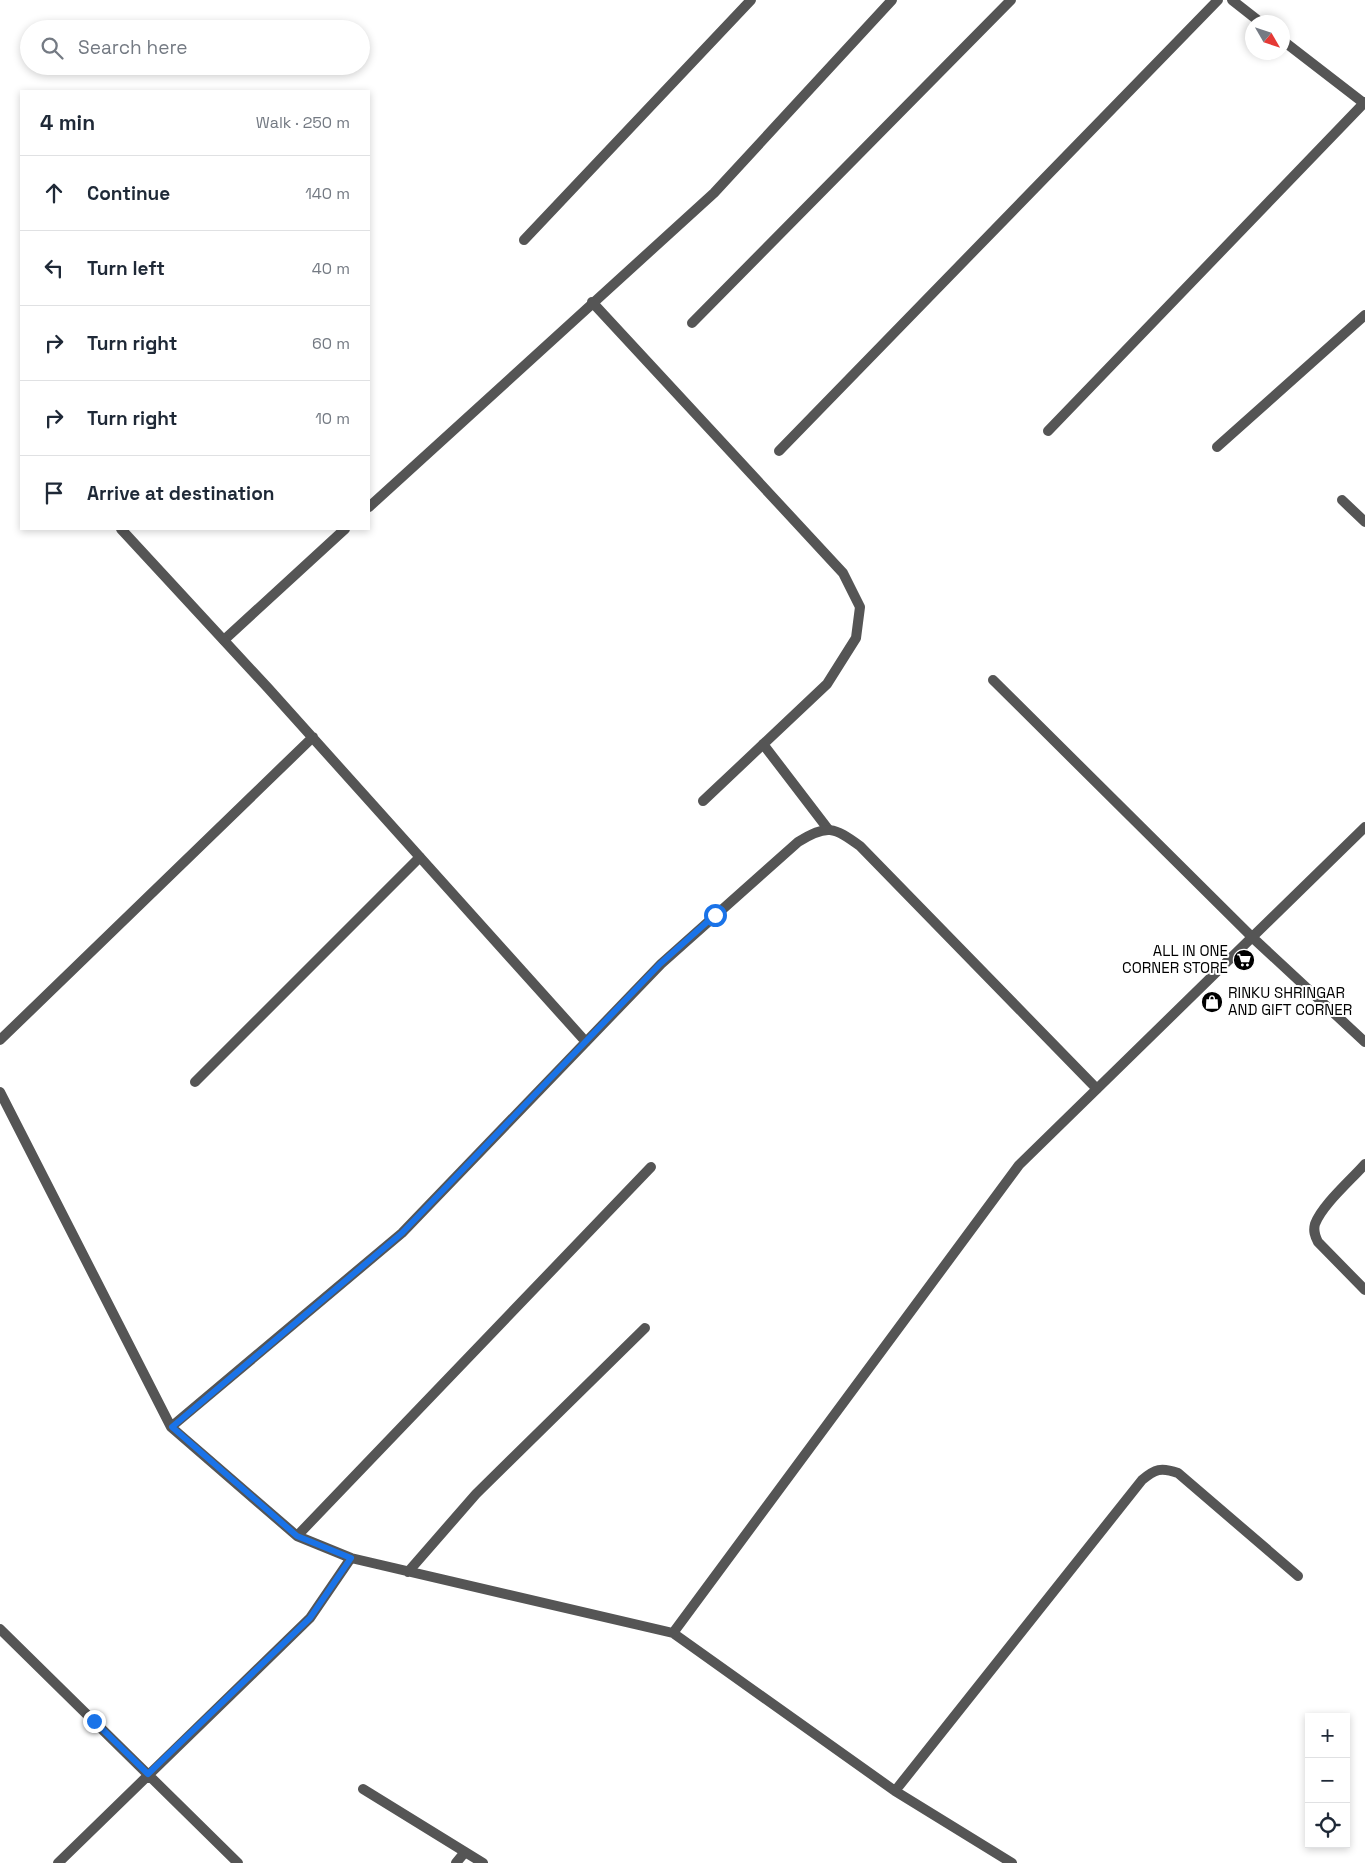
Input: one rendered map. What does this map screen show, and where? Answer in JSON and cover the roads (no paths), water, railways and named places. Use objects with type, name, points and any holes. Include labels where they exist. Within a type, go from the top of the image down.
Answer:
[{"type":"street","points":[[524,240],[752,0]]},
{"type":"street","points":[[370,505],[714,193],[892,0]]},
{"type":"street","points":[[692,323],[1011,0]]},
{"type":"street","points":[[779,451],[1218,0]]},
{"type":"street","points":[[1232,0],[1251,15]]},
{"type":"street","points":[[1048,431],[1365,103],[1290,46]]},
{"type":"street","points":[[592,302],[843,573],[860,607],[856,638],[826,684],[703,801]]},
{"type":"street","points":[[1217,447],[1365,315]]},
{"type":"street","points":[[1342,500],[1365,522]]},
{"type":"street","points":[[122,530],[313,737],[586,1042]]},
{"type":"street","points":[[224,640],[344,530]]},
{"type":"street","points":[[993,680],[1253,938],[1365,1042]]},
{"type":"street","points":[[0,1040],[313,737]]},
{"type":"street","points":[[763,744],[828,829]]},
{"type":"street","points":[[673,1633],[1019,1165],[1365,827]]},
{"type":"street","points":[[172,1427],[402,1233],[660,964],[798,842],[814,831],[828,829],[839,831],[860,846],[1097,1090]]},
{"type":"street","points":[[195,1082],[420,857]]},
{"type":"street","points":[[0,1092],[172,1427],[297,1536],[351,1558],[673,1633],[895,1791],[1012,1863]]},
{"type":"street","points":[[1365,1164],[1321,1214],[1314,1225],[1314,1234],[1318,1242],[1365,1290]]},
{"type":"street","points":[[297,1536],[651,1167]]},
{"type":"street","points":[[408,1572],[476,1494],[645,1328]]},
{"type":"street","points":[[895,1791],[1142,1480],[1151,1472],[1165,1469],[1178,1473],[1298,1576]]},
{"type":"street","points":[[58,1863],[310,1618],[351,1558]]},
{"type":"street","points":[[0,1629],[238,1863]]},
{"type":"street","points":[[363,1790],[484,1863]]},
{"type":"street","points":[[456,1863],[466,1852]]},
{"type":"place","name":"ALL IN ONE CORNER STORE","points":[[1244,960]]},
{"type":"place","name":"RINKU SHRINGAR AND GIFT CORNER","points":[[1212,1002]]}]
